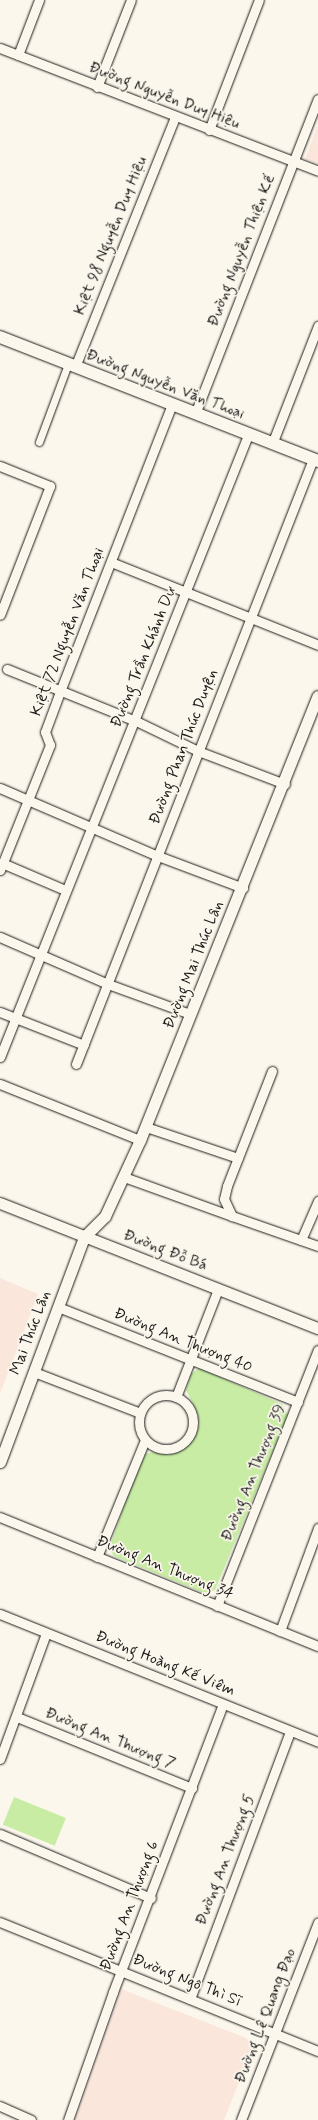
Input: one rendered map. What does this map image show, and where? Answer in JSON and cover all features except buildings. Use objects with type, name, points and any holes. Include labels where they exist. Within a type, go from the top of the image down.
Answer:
[{"type":"main road","name":"Đường Nguyễn Văn Thoại","points":[[0,337],[315,460]]},
{"type":"street","points":[[18,55],[39,0]]},
{"type":"street","points":[[97,87],[131,0]]},
{"type":"street","points":[[209,130],[260,0]]},
{"type":"street","name":"Đường Nguyễn Duy Hiệu","points":[[0,48],[97,87],[318,171]]},
{"type":"street","name":"Đường Nguyễn Thiện Kế","points":[[195,414],[318,99]]},
{"type":"street","name":"Kiệt 98 Nguyễn Duy Hiệu","points":[[72,365],[175,117]]},
{"type":"street","points":[[272,444],[318,326]]},
{"type":"street","points":[[39,442],[72,365]]},
{"type":"street","name":"Kiệt 72 Nguyễn Văn Thoại","points":[[1,866],[50,744],[45,732],[172,404]]},
{"type":"street","name":"Đường Trần Khánh Dư","points":[[0,1057],[39,954],[136,721],[248,435]]},
{"type":"street","name":"Đường Phan Thúc Duyện","points":[[76,1064],[250,619],[315,460]]},
{"type":"street","points":[[0,466],[50,486],[0,615]]},
{"type":"street","points":[[111,562],[318,645]]},
{"type":"street","points":[[7,669],[61,689],[136,721],[198,751],[285,784]]},
{"type":"street","name":"Đường Mai Thúc Lân","points":[[84,1237],[105,1216],[146,1127],[190,1014],[285,784],[318,696]]},
{"type":"street","points":[[0,788],[158,856],[243,888]]},
{"type":"street","points":[[1,866],[65,890]]},
{"type":"street","points":[[0,937],[108,984],[190,1014]]},
{"type":"street","points":[[0,1012],[84,1045]]},
{"type":"street","points":[[232,1216],[224,1199],[238,1158],[272,1071]]},
{"type":"street","points":[[0,1084],[140,1140]]},
{"type":"street","points":[[146,1127],[238,1158]]},
{"type":"street","points":[[124,1177],[318,1246]]},
{"type":"street","points":[[302,1240],[318,1201]]},
{"type":"street","name":"Đường Đỗ Bá","points":[[0,1203],[318,1328]]},
{"type":"street","name":"Mai Thúc Lân","points":[[0,1462],[84,1237]]},
{"type":"street","points":[[176,1397],[218,1289]]},
{"type":"street","name":"Đường An Thượng 40","points":[[58,1308],[298,1402]]},
{"type":"street","name":"Đường An Thượng 39","points":[[217,1606],[318,1350]]},
{"type":"street","points":[[34,1372],[140,1414]]},
{"type":"street","points":[[159,1396],[176,1397],[189,1409],[193,1426],[190,1435],[182,1444],[169,1450],[152,1446],[145,1440],[139,1428],[140,1414],[147,1402],[159,1396]]},
{"type":"street","points":[[98,1557],[145,1440]]},
{"type":"street","name":"Đường An Thượng 34","points":[[0,1517],[318,1646]]},
{"type":"street","points":[[280,1631],[318,1528]]},
{"type":"street","name":"Đường Hoàng Kế Viêm","points":[[0,1614],[318,1742]]},
{"type":"street","points":[[0,1759],[17,1717],[46,1633]]},
{"type":"street","name":"Đường An Thượng 6","points":[[68,2120],[121,1971],[151,1898],[223,1704]]},
{"type":"street","name":"Đường An Thượng 7","points":[[17,1717],[192,1788]]},
{"type":"street","name":"Đường An Thượng 5","points":[[190,1999],[290,1731]]},
{"type":"street","points":[[0,1834],[151,1898]]},
{"type":"street","name":"Đường Ngô Thì Sĩ","points":[[0,1922],[318,2051]]},
{"type":"street","name":"Đường Lê Quang Đạo","points":[[241,2120],[318,1923]]},
{"type":"street","points":[[0,2106],[31,2120]]},
{"type":"shaded area","points":[[318,124],[318,164],[305,159]]},
{"type":"shaded area","points":[[0,1278],[38,1294],[0,1394]]},
{"type":"shaded area","points":[[121,1989],[246,2038],[253,2047],[224,2120],[75,2120]]},
{"type":"green space","points":[[199,1368],[282,1404],[288,1415],[215,1590],[204,1593],[114,1556],[109,1549],[142,1454],[155,1452],[169,1455],[181,1451],[193,1440],[199,1426],[198,1414],[186,1390],[191,1374]]},
{"type":"green space","points":[[14,1797],[66,1818],[55,1846],[3,1825]]}]
